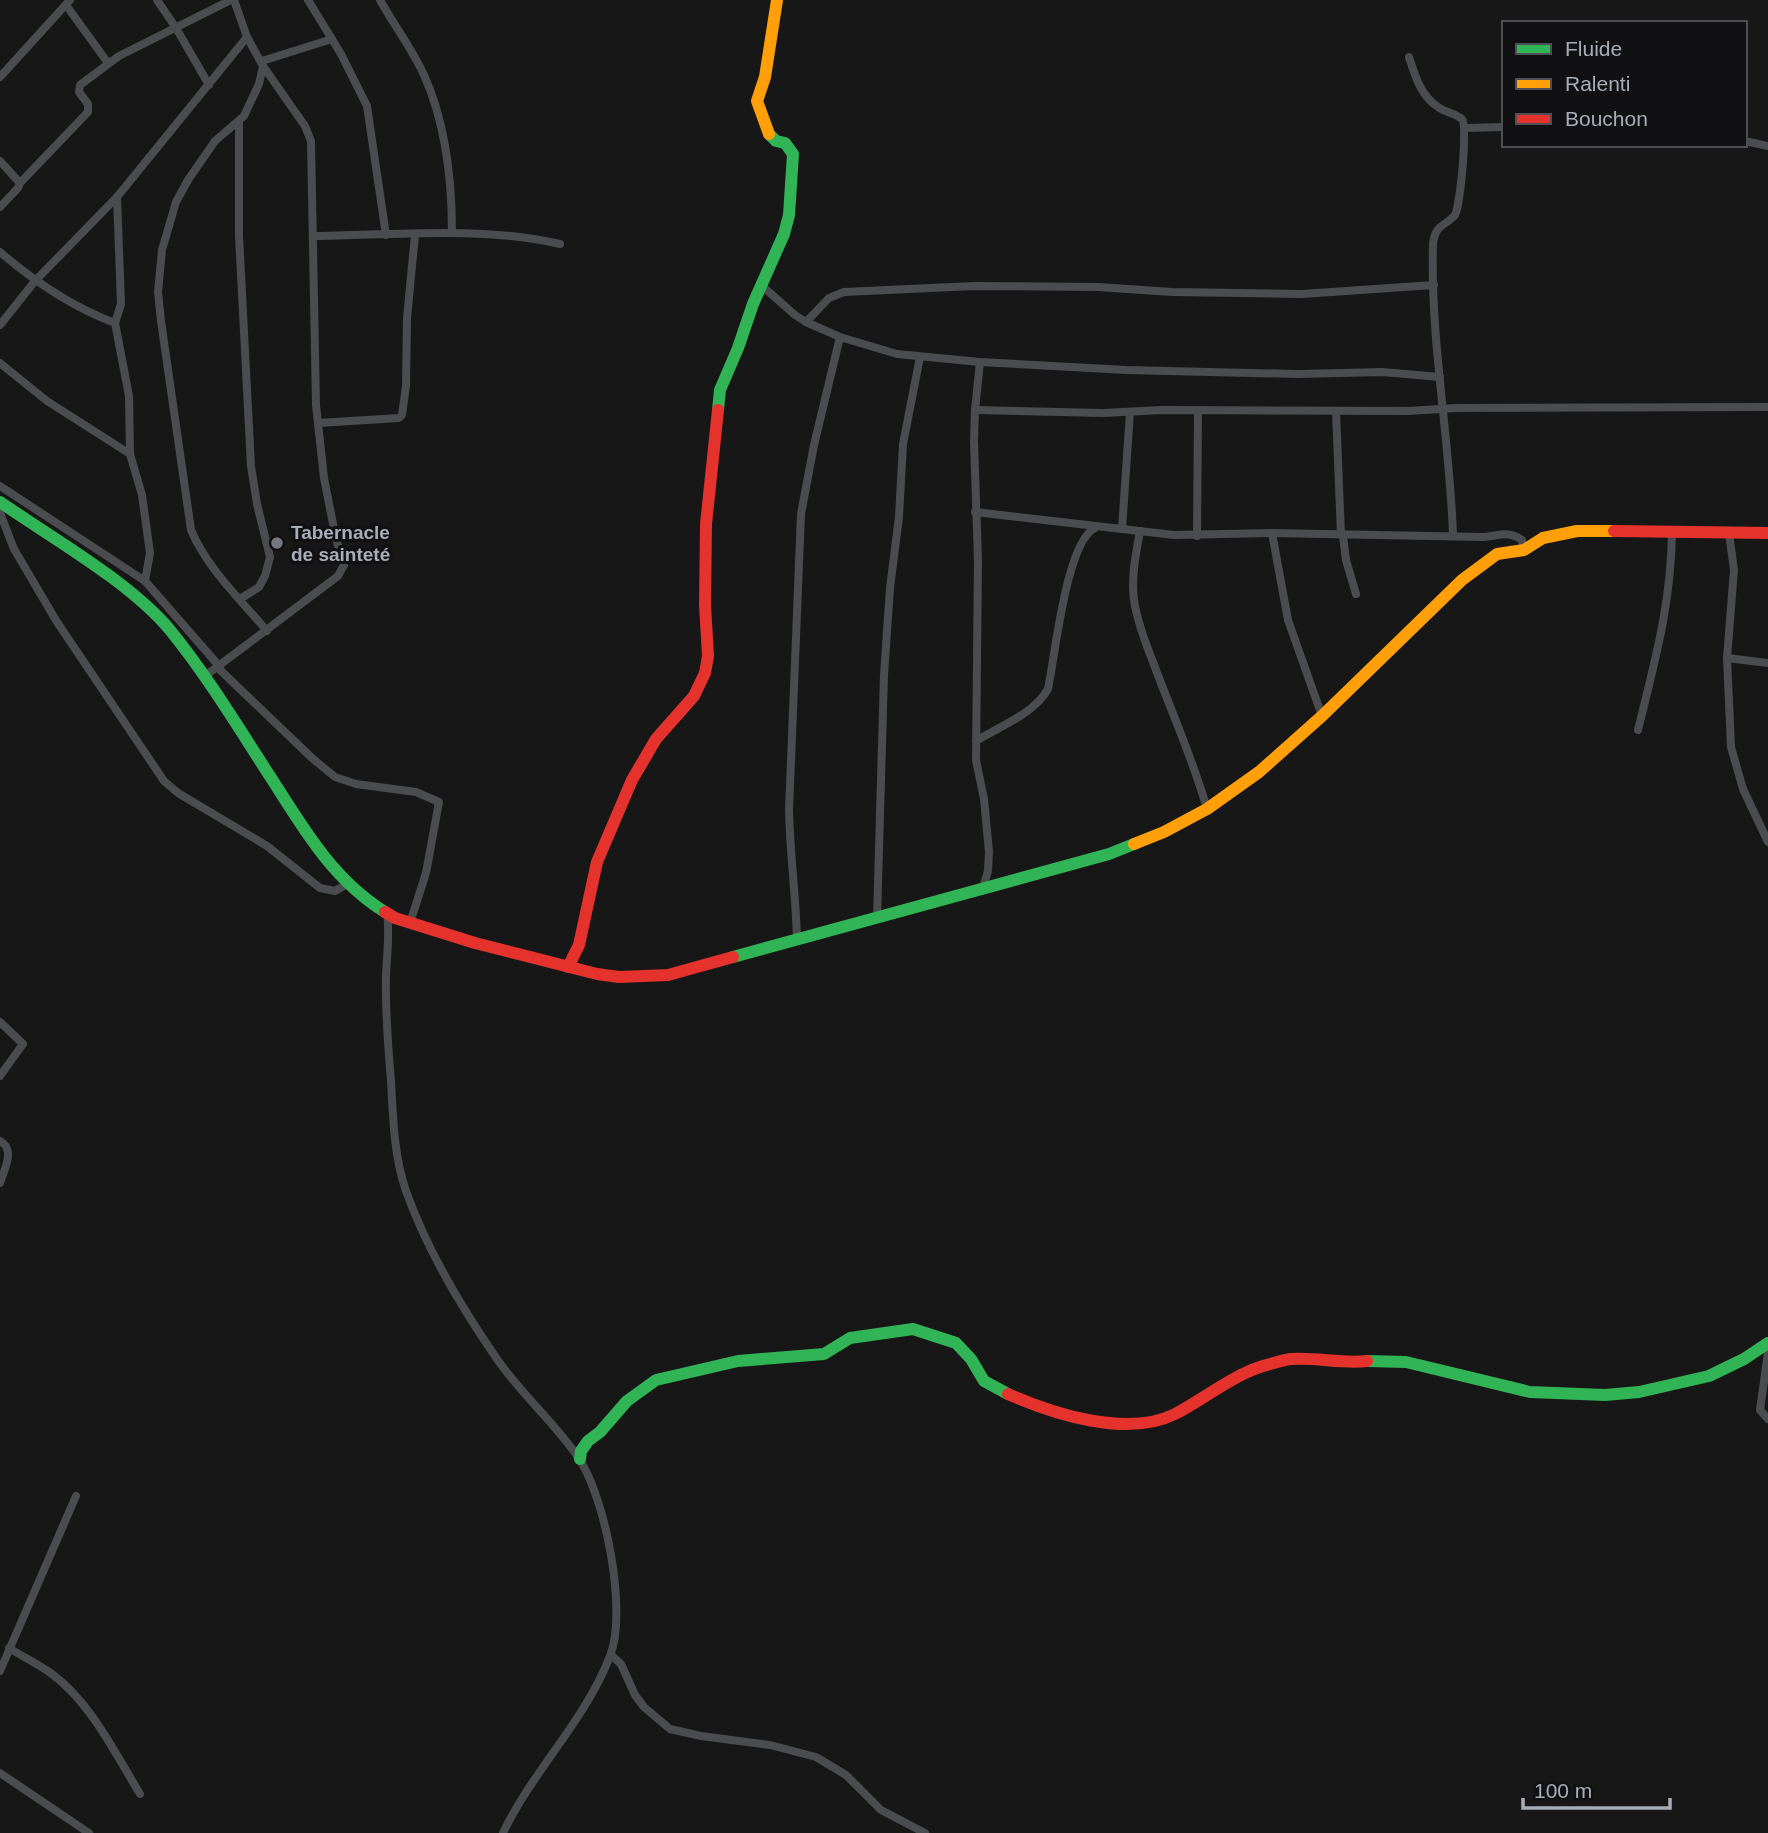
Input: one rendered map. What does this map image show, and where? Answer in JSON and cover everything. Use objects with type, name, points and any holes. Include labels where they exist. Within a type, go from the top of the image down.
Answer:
[{"type":"street","points":[[157,0],[209,85]]},
{"type":"street","points":[[0,206],[88,112],[88,104],[78,89],[80,85],[119,56],[232,0],[247,37],[305,126],[311,141],[318,423],[324,478],[336,539],[345,565],[338,576],[205,676]]},
{"type":"street","points":[[308,0],[367,106],[386,235]]},
{"type":"street","points":[[380,0],[423,74],[430,92],[448,160],[453,233]]},
{"type":"street","points":[[568,967],[579,945],[597,862],[632,780],[656,739],[694,695],[705,673],[708,656],[706,524],[720,390],[784,234],[789,215],[793,166],[790,148],[771,138],[757,101],[763,89],[777,0]]},
{"type":"street","points":[[0,77],[68,2],[108,63]]},
{"type":"street","points":[[0,325],[35,281],[117,197],[247,37]]},
{"type":"street","points":[[263,64],[332,39]]},
{"type":"street","points":[[1409,57],[1421,88],[1429,100],[1461,119],[1465,128],[1457,210],[1440,226],[1434,237],[1434,285],[1453,536]]},
{"type":"street","points":[[263,64],[252,102],[239,122],[215,141],[176,202],[162,250],[158,292],[191,530],[213,568],[267,631]]},
{"type":"street","points":[[239,122],[239,236],[251,466],[270,557],[259,587],[240,599]]},
{"type":"street","points":[[1465,128],[1502,127]]},
{"type":"street","points":[[1747,141],[1768,146]]},
{"type":"street","points":[[0,161],[20,183]]},
{"type":"street","points":[[117,197],[121,304],[115,323],[130,396],[130,454],[142,495],[150,553],[145,581]]},
{"type":"street","points":[[314,236],[453,233],[542,240],[560,244]]},
{"type":"street","points":[[318,423],[399,418],[402,415],[415,235]]},
{"type":"street","points":[[0,252],[35,281],[95,316],[115,323]]},
{"type":"street","points":[[761,285],[806,322],[840,337],[897,354],[980,362],[1269,374],[1382,372],[1440,377]]},
{"type":"street","points":[[806,322],[829,298],[844,292],[974,286],[1302,294],[1434,285]]},
{"type":"street","points":[[797,940],[789,855],[789,810],[801,513],[840,337]]},
{"type":"street","points":[[877,919],[884,675],[890,588],[899,517],[903,444],[920,357]]},
{"type":"street","points":[[980,362],[975,410],[978,561],[976,760],[984,799],[989,852],[988,871],[983,888]]},
{"type":"street","points":[[0,363],[47,401],[130,454]]},
{"type":"street","points":[[975,410],[1130,412],[1768,407]]},
{"type":"street","points":[[1197,536],[1198,411]]},
{"type":"street","points":[[1336,411],[1340,535],[1343,536],[1346,560],[1356,594]]},
{"type":"street","points":[[1122,529],[1130,412]]},
{"type":"street","points":[[0,486],[145,581],[219,667],[335,778],[356,784],[416,792],[439,802],[426,873],[410,923]]},
{"type":"street","points":[[0,502],[145,605],[168,628],[205,676],[316,848],[347,884],[367,901],[410,923],[475,943],[619,977],[668,975],[1119,850],[1164,832],[1207,809],[1259,772],[1322,716],[1462,580],[1497,554],[1524,550],[1543,538],[1577,531],[1768,533]]},
{"type":"street","points":[[25,519],[34,506]]},
{"type":"street","points":[[975,512],[1095,528],[1197,536],[1272,533],[1483,537],[1507,533],[1522,540],[1524,550]]},
{"type":"street","points":[[0,513],[14,549],[52,612],[164,781],[178,793],[267,846],[320,888],[335,891],[347,884]]},
{"type":"street","points":[[976,741],[1015,719],[1044,697],[1048,688],[1057,626],[1067,584],[1084,540],[1095,528]]},
{"type":"street","points":[[1140,531],[1133,579],[1139,621],[1207,809]]},
{"type":"street","points":[[1638,730],[1662,637],[1672,573],[1672,532]]},
{"type":"street","points":[[1272,533],[1288,620],[1322,716]]},
{"type":"street","points":[[1729,533],[1734,570],[1727,658],[1731,747],[1743,789],[1768,842]]},
{"type":"street","points":[[1727,658],[1768,663]]},
{"type":"street","points":[[387,912],[390,934],[386,976],[389,1058],[399,1165],[406,1190],[439,1262],[472,1323],[499,1363],[580,1459],[593,1483],[605,1527],[614,1583],[617,1609],[611,1655],[577,1719],[530,1785],[503,1833]]},
{"type":"street","points":[[0,1022],[23,1044],[0,1076]]},
{"type":"street","points":[[0,1141],[6,1144],[8,1151],[0,1183]]},
{"type":"street","points":[[567,1443],[588,1441],[600,1432],[627,1401],[656,1380],[738,1361],[824,1354],[850,1338],[908,1330],[919,1330],[956,1343],[971,1359],[984,1381],[1038,1407],[1080,1420],[1139,1423],[1173,1415],[1257,1368],[1291,1359],[1405,1363],[1531,1392],[1605,1395],[1639,1392],[1709,1376],[1744,1359],[1768,1343]]},
{"type":"street","points":[[1768,1352],[1760,1410],[1768,1419]]},
{"type":"street","points":[[580,1459],[588,1441]]},
{"type":"street","points":[[0,1671],[76,1496]]},
{"type":"street","points":[[9,1648],[51,1673],[65,1685],[95,1723],[140,1794]]},
{"type":"street","points":[[611,1655],[621,1664],[635,1696],[670,1729],[770,1745],[816,1757],[846,1775],[881,1810],[925,1833]]},
{"type":"street","points":[[0,1773],[89,1833]]},
{"type":"traffic: fast","points":[[718,410],[720,390],[753,304],[784,234],[789,215],[793,154],[785,143],[776,141],[769,134]]},
{"type":"traffic: fast","points":[[0,502],[112,578],[170,630],[198,667],[323,855],[351,886],[385,912]]},
{"type":"traffic: fast","points":[[733,957],[1109,854],[1134,844]]},
{"type":"traffic: fast","points":[[580,1459],[581,1451],[588,1441],[600,1432],[627,1401],[656,1380],[738,1361],[824,1354],[850,1338],[913,1329],[956,1343],[971,1359],[984,1381],[1008,1394]]},
{"type":"traffic: fast","points":[[1367,1361],[1406,1362],[1530,1392],[1605,1395],[1639,1392],[1709,1376],[1744,1359],[1768,1343]]},
{"type":"traffic: slow","points":[[769,134],[757,101],[765,77],[777,0]]},
{"type":"traffic: slow","points":[[1134,844],[1164,832],[1207,809],[1259,772],[1322,716],[1462,580],[1497,554],[1524,550],[1543,538],[1577,531],[1614,531]]},
{"type":"traffic: jam","points":[[568,967],[579,945],[597,862],[632,780],[656,739],[694,696],[705,673],[708,656],[705,605],[706,524],[718,410]]},
{"type":"traffic: jam","points":[[1614,531],[1768,533]]},
{"type":"traffic: jam","points":[[385,912],[395,918],[475,943],[597,974],[619,977],[668,975],[733,957]]},
{"type":"traffic: jam","points":[[1008,1394],[1068,1415],[1135,1424],[1156,1421],[1175,1414],[1239,1376],[1276,1362],[1301,1359],[1367,1361]]},
{"type":"place","name":"Tabernacle de sainteté","points":[[277,543]]}]
